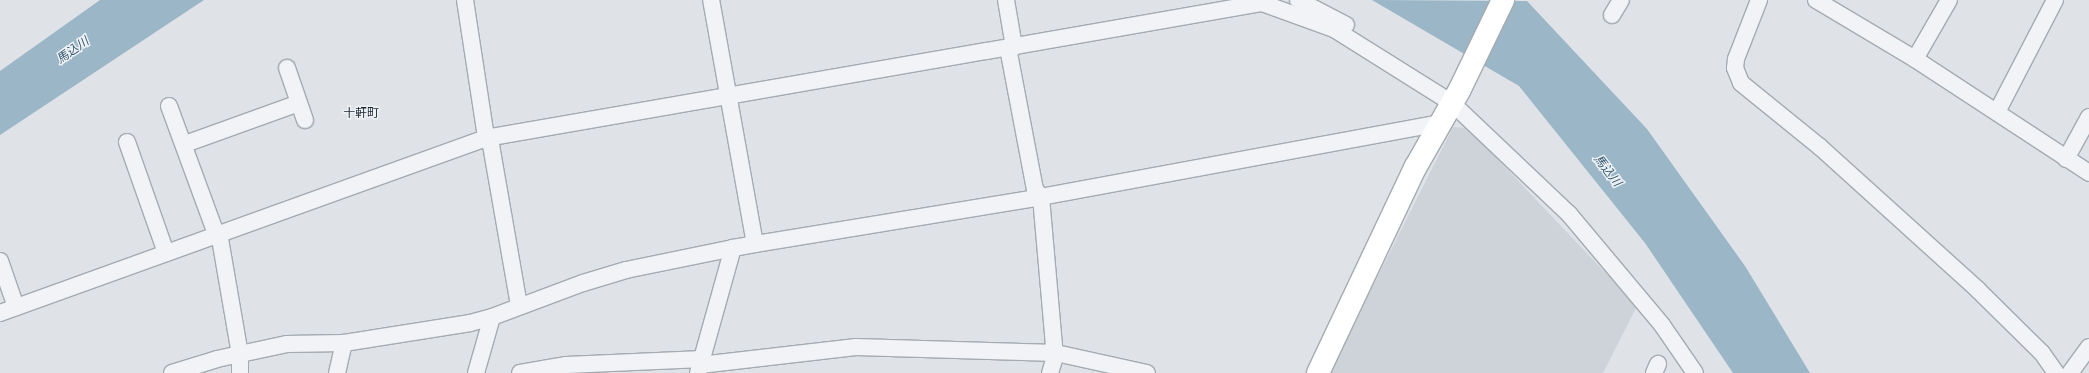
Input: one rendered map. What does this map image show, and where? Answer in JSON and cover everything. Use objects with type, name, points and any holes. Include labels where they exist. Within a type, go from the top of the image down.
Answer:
[{"type":"street","points":[[465,0],[486,138],[491,145],[519,306]]},
{"type":"street","points":[[711,0],[755,244]]},
{"type":"street","points":[[1006,0],[1011,47],[1035,190],[1041,197],[1054,345],[1050,373]]},
{"type":"street","points":[[1298,0],[1360,33],[1387,62]]},
{"type":"street","points":[[1318,373],[1363,273],[1440,123],[1456,96],[1503,0]]},
{"type":"street","points":[[1612,15],[1621,0]]},
{"type":"street","points":[[1759,0],[1736,59],[1735,68],[1741,83],[1820,147],[1972,284],[2042,353],[2056,373]]},
{"type":"street","points":[[1915,59],[1948,0]]},
{"type":"street","points":[[1998,112],[2055,0]]},
{"type":"street","points":[[1823,2],[1998,112],[2089,173]]},
{"type":"street","points":[[0,313],[218,233],[486,138],[727,94],[1011,47],[1262,3],[1334,29],[1387,62],[1456,96],[1569,214],[1662,325],[1695,373]]},
{"type":"street","points":[[287,68],[305,120]]},
{"type":"street","points":[[185,144],[299,103]]},
{"type":"street","points":[[169,106],[185,144],[218,233],[240,354],[240,373]]},
{"type":"street","points":[[2066,158],[2089,117]]},
{"type":"street","points":[[172,373],[240,354],[287,344],[344,342],[492,317],[519,306],[626,270],[733,248],[1041,197],[1440,123]]},
{"type":"street","points":[[127,142],[166,253]]},
{"type":"street","points":[[700,366],[733,248]]},
{"type":"street","points":[[0,261],[16,307]]},
{"type":"street","points":[[476,373],[492,317]]},
{"type":"street","points":[[337,373],[344,342]]},
{"type":"street","points":[[520,373],[566,365],[700,366],[856,347],[1053,353],[1147,373]]},
{"type":"street","points":[[2070,373],[2089,347]]},
{"type":"shaded area","points":[[1453,127],[1468,128],[1637,306],[1603,373],[1329,373]]},
{"type":"water","name":"馬込川","points":[[100,0],[204,0],[0,135],[0,71]]},
{"type":"water","name":"馬込川","points":[[1372,0],[1527,1],[1647,129],[1745,266],[1810,373],[1733,373],[1645,243],[1519,86]]},
{"type":"district","name":"十軒町","points":[[361,114]]}]
